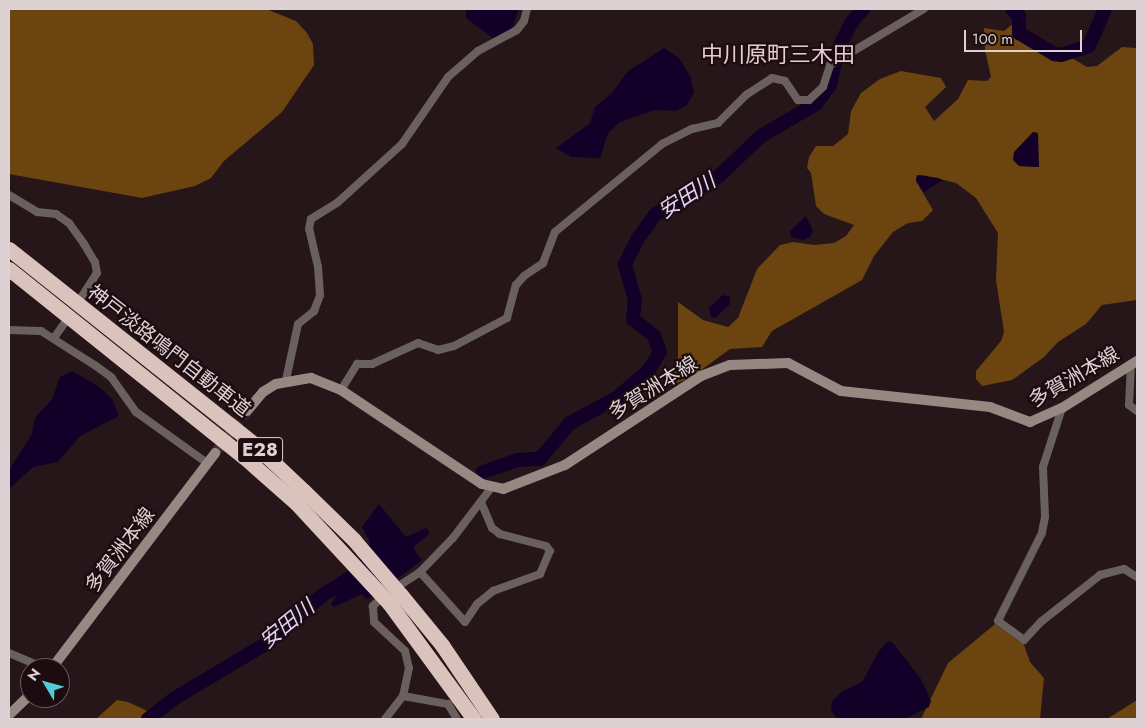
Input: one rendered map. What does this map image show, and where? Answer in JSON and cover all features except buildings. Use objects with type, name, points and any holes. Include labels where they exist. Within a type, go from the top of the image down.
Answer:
[{"type":"highway","name":"神戸淡路鳴門自動車道","points":[[9,248],[255,445],[354,540],[474,719]]},
{"type":"highway","name":"神戸淡路鳴門自動車道","points":[[9,269],[244,457],[442,645],[492,719]]},
{"type":"main road","name":"多賀洲本線","points":[[491,488],[520,485],[565,465],[700,376],[730,365],[788,363],[841,390],[990,407],[1030,422],[1062,408],[1134,362]]},
{"type":"main road","points":[[247,411],[263,392],[286,380],[311,378],[342,390],[491,488]]},
{"type":"main road","name":"多賀洲本線","points":[[60,658],[215,453]]},
{"type":"main road","points":[[9,716],[20,705]]},
{"type":"street","points":[[286,380],[298,324],[314,311],[320,295],[318,267],[309,229],[311,219],[337,202],[402,144],[448,77],[486,46],[517,30],[524,21],[527,9]]},
{"type":"street","points":[[342,390],[357,364],[372,364],[418,343],[438,350],[454,346],[507,318],[516,285],[524,276],[543,263],[555,232],[662,144],[692,129],[718,123],[746,95],[772,78],[785,81],[798,100],[809,100],[823,87],[835,62],[924,9]]},
{"type":"street","points":[[9,195],[23,206],[56,214],[69,224],[95,262],[96,273],[54,338]]},
{"type":"street","points":[[9,330],[41,331],[54,338],[112,377],[136,412],[207,463]]},
{"type":"street","points":[[1134,362],[1130,405],[1137,411]]},
{"type":"street","points":[[1062,408],[1044,467],[1045,517],[1042,533],[998,621],[1024,640],[1042,621],[1100,575],[1124,569],[1137,577]]},
{"type":"street","points":[[384,719],[403,696],[410,668],[405,651],[379,629],[372,614],[378,599],[420,572],[491,488]]},
{"type":"street","points":[[420,572],[466,622],[477,604],[493,591],[540,574],[550,552],[546,546],[500,534],[492,528],[480,502]]},
{"type":"street","points":[[9,653],[21,658]]},
{"type":"street","points":[[403,696],[448,704],[457,719]]},
{"type":"shaded area","points":[[9,9],[266,9],[296,21],[307,33],[313,44],[314,65],[282,112],[224,161],[211,178],[195,186],[142,198],[9,174]]},
{"type":"shaded area","points":[[466,9],[519,9],[511,31],[493,38],[466,18]]},
{"type":"shaded area","points":[[1014,23],[1017,34],[1044,51],[1060,58],[1070,57],[1087,67],[1097,66],[1122,47],[1137,48],[1137,300],[1102,305],[1086,324],[1058,342],[1044,357],[1012,380],[982,386],[976,379],[976,371],[1001,341],[1004,332],[996,280],[998,233],[976,198],[956,183],[922,175],[916,177],[916,181],[933,210],[922,221],[908,223],[893,232],[874,256],[862,280],[772,331],[762,347],[730,349],[690,378],[669,386],[678,362],[678,302],[703,320],[728,327],[738,318],[757,269],[780,245],[793,242],[814,245],[834,243],[846,236],[854,225],[824,214],[816,206],[811,173],[807,168],[809,157],[816,146],[833,146],[848,134],[851,111],[861,93],[880,79],[901,71],[941,78],[946,87],[925,107],[934,121],[958,99],[968,80],[987,81],[991,77],[985,50],[984,28],[1004,31]],"holes":[[[1032,134],[1039,167],[1019,166],[1017,149]]]},
{"type":"shaded area","points":[[664,48],[679,58],[690,76],[694,92],[687,105],[676,111],[654,110],[620,122],[608,133],[600,158],[571,157],[556,148],[590,123],[595,107],[613,92],[627,72]]},
{"type":"shaded area","points":[[1033,132],[1038,133],[1039,167],[1019,166],[1013,160],[1014,152]]},
{"type":"shaded area","points":[[917,175],[943,180],[924,192],[916,181]]},
{"type":"shaded area","points":[[806,216],[813,231],[810,237],[803,240],[791,237],[790,231]]},
{"type":"shaded area","points":[[723,295],[730,297],[730,304],[715,318],[711,317],[709,308]]},
{"type":"shaded area","points":[[72,371],[98,386],[112,399],[119,416],[80,436],[58,462],[33,467],[9,489],[9,470],[32,434],[35,418],[52,399],[60,377]]},
{"type":"shaded area","points":[[379,504],[406,537],[426,528],[430,533],[413,548],[422,560],[374,596],[366,599],[362,594],[334,607],[331,604],[368,547],[370,542],[362,527]]},
{"type":"shaded area","points":[[995,624],[1024,645],[1030,662],[1044,678],[1040,719],[921,719],[948,663]]},
{"type":"shaded area","points":[[888,641],[893,643],[921,679],[931,701],[929,707],[905,719],[837,719],[831,710],[832,701],[843,691],[862,682],[879,651]]},
{"type":"shaded area","points":[[117,700],[128,702],[165,719],[96,719]]},
{"type":"shaded area","points":[[1137,700],[1137,719],[1107,719]]},
{"type":"waterway","name":"安田川","points":[[483,472],[518,460],[540,459],[570,423],[618,397],[649,370],[660,352],[654,336],[633,319],[635,300],[625,264],[639,237],[656,214],[719,176],[761,136],[816,104],[830,85],[837,51],[851,23],[863,9]]},
{"type":"waterway","name":"安田川","points":[[1012,9],[1019,16],[1019,33],[1054,54],[1061,55],[1089,46],[1105,9]]},
{"type":"waterway","name":"安田川","points":[[148,719],[175,698],[264,645],[323,595],[364,569]]},
{"type":"tunnel","points":[[215,453],[247,411]]},
{"type":"district","name":"中川原町三木田","points":[[778,55]]}]
